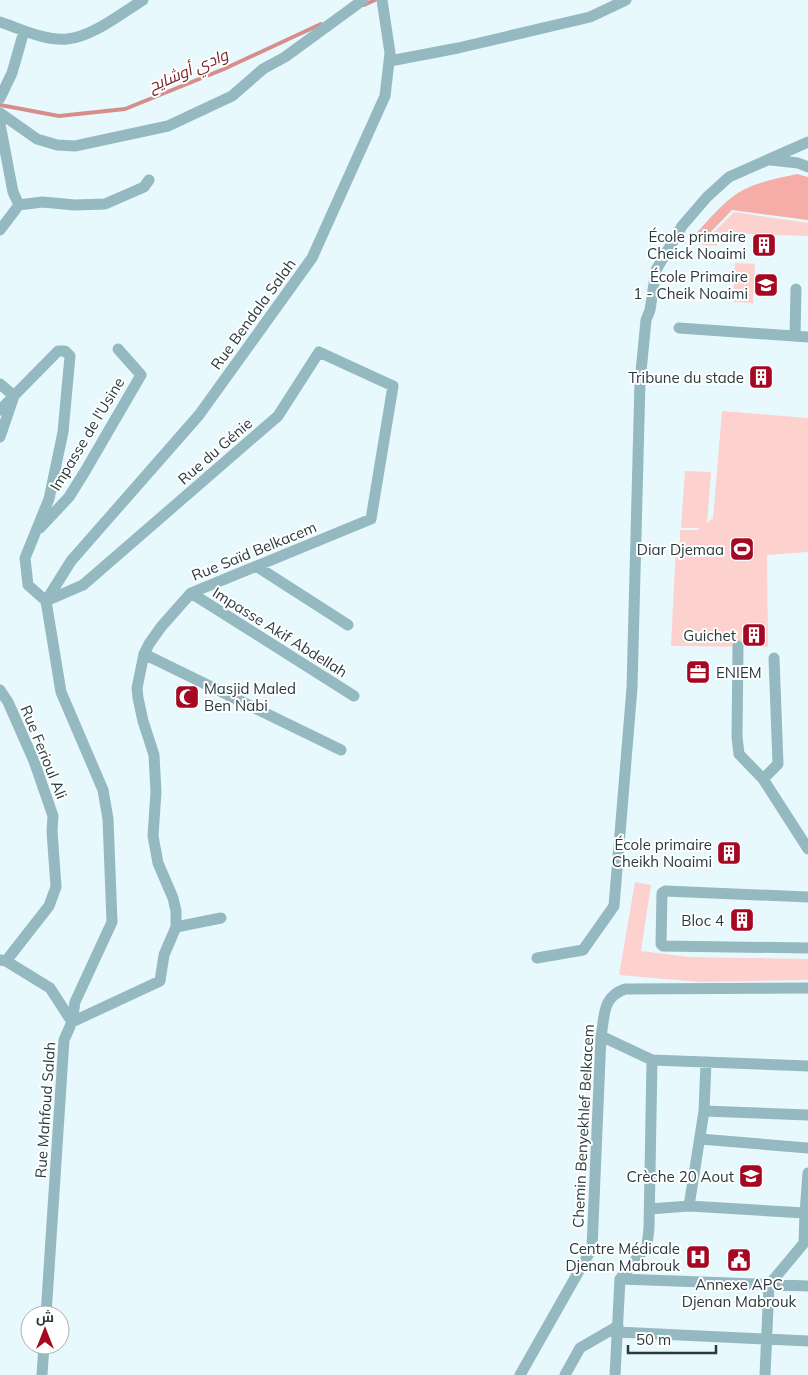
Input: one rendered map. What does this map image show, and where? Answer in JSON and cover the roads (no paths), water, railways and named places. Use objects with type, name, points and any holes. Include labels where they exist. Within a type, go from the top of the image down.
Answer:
[{"type":"street","points":[[0,22],[24,31],[55,38],[77,37],[143,0]]},
{"type":"street","points":[[0,113],[37,139],[57,145],[75,146],[168,126],[232,96],[263,69],[284,57],[363,0]]},
{"type":"street","name":"Rue Bendala Salah","points":[[46,601],[71,561],[198,415],[312,258],[385,96],[390,53],[382,0]]},
{"type":"street","points":[[390,60],[458,48],[590,17],[626,0]]},
{"type":"street","points":[[0,98],[4,82],[12,73],[24,31]]},
{"type":"street","points":[[0,124],[14,192],[19,205]]},
{"type":"street","points":[[538,958],[583,950],[614,906],[632,688],[640,382],[646,320],[650,310],[656,270],[682,226],[707,197],[730,178],[808,142]]},
{"type":"street","points":[[769,160],[798,163],[808,167]]},
{"type":"street","points":[[0,230],[19,205],[42,202],[75,205],[105,204],[144,187],[149,180]]},
{"type":"street","points":[[795,336],[796,289]]},
{"type":"street","points":[[680,328],[808,337]]},
{"type":"street","name":"Impasse de l'Usine","points":[[34,534],[69,497],[141,375],[118,349]]},
{"type":"street","points":[[0,410],[58,351],[65,351],[70,356],[63,432],[49,499],[25,558],[28,585],[46,601]]},
{"type":"street","name":"Rue du Génie","points":[[46,601],[83,585],[278,416],[319,352],[393,386]]},
{"type":"street","points":[[0,384],[14,396]]},
{"type":"street","name":"Rue Saïd Belkacem","points":[[72,1022],[160,981],[164,955],[176,927],[176,911],[173,898],[158,863],[153,836],[156,792],[154,755],[143,721],[137,688],[144,654],[149,644],[161,626],[191,593],[371,519],[393,386]]},
{"type":"street","points":[[0,437],[14,396]]},
{"type":"street","points":[[256,566],[348,625]]},
{"type":"street","name":"Impasse Akif Abdellah","points":[[191,593],[354,696]]},
{"type":"street","name":"Rue Mahfoud Salah","points":[[46,601],[61,692],[103,790],[108,818],[112,922],[75,1002],[72,1022],[64,1040],[47,1305]]},
{"type":"street","points":[[738,646],[737,737],[739,754],[763,780],[808,849]]},
{"type":"street","points":[[144,654],[341,750]]},
{"type":"street","points":[[763,780],[778,764],[774,658]]},
{"type":"street","name":"Rue Ferioul Ali","points":[[0,690],[8,702],[34,761],[53,816],[52,831],[56,887],[49,906],[3,960]]},
{"type":"street","points":[[808,897],[665,891],[662,893],[661,944],[663,946],[808,948]]},
{"type":"street","points":[[176,927],[221,918]]},
{"type":"street","points":[[3,960],[50,988],[72,1022]]},
{"type":"street","name":"Chemin Benyekhlef Belkacem","points":[[520,1375],[592,1248],[601,1036],[609,998],[625,989],[808,988]]},
{"type":"street","points":[[601,1036],[652,1060],[808,1066]]},
{"type":"street","points":[[615,1375],[620,1279],[647,1246],[650,1209],[652,1060]]},
{"type":"street","points":[[689,1206],[704,1110],[706,1062]]},
{"type":"street","points":[[704,1110],[808,1115]]},
{"type":"street","points":[[700,1139],[808,1148]]},
{"type":"street","points":[[765,1375],[769,1285],[804,1243],[808,1173]]},
{"type":"street","points":[[650,1209],[689,1206],[805,1213]]},
{"type":"street","points":[[620,1279],[808,1286]]},
{"type":"street","points":[[564,1375],[580,1348],[617,1329],[808,1341]]},
{"type":"street","points":[[42,1375],[43,1355]]},
{"type":"waterway","name":"وادي أوشايح","points":[[364,5],[375,0]]},
{"type":"waterway","name":"وادي أوشايح","points":[[0,105],[59,116],[125,109],[224,69],[321,24]]},
{"type":"place","name":"École primaire Cheick Noaimi","points":[[764,245]]},
{"type":"place","name":"École Primaire 1 - Cheik Noaimi","points":[[766,285]]},
{"type":"place","name":"Tribune du stade","points":[[761,377]]},
{"type":"place","name":"Diar Djemaa","points":[[742,549]]},
{"type":"place","name":"Guichet","points":[[754,635]]},
{"type":"place","name":"ENIEM","points":[[698,672]]},
{"type":"place","name":"Masjid Maled Ben Nabi","points":[[187,697]]},
{"type":"place","name":"École primaire Cheikh Noaimi","points":[[729,853]]},
{"type":"place","name":"Bloc 4","points":[[742,920]]},
{"type":"place","name":"Crèche 20 Aout","points":[[751,1176]]},
{"type":"place","name":"Centre Médicale Djenan Mabrouk","points":[[698,1257]]},
{"type":"place","name":"Annexe APC Djenan Mabrouk","points":[[739,1260]]}]
